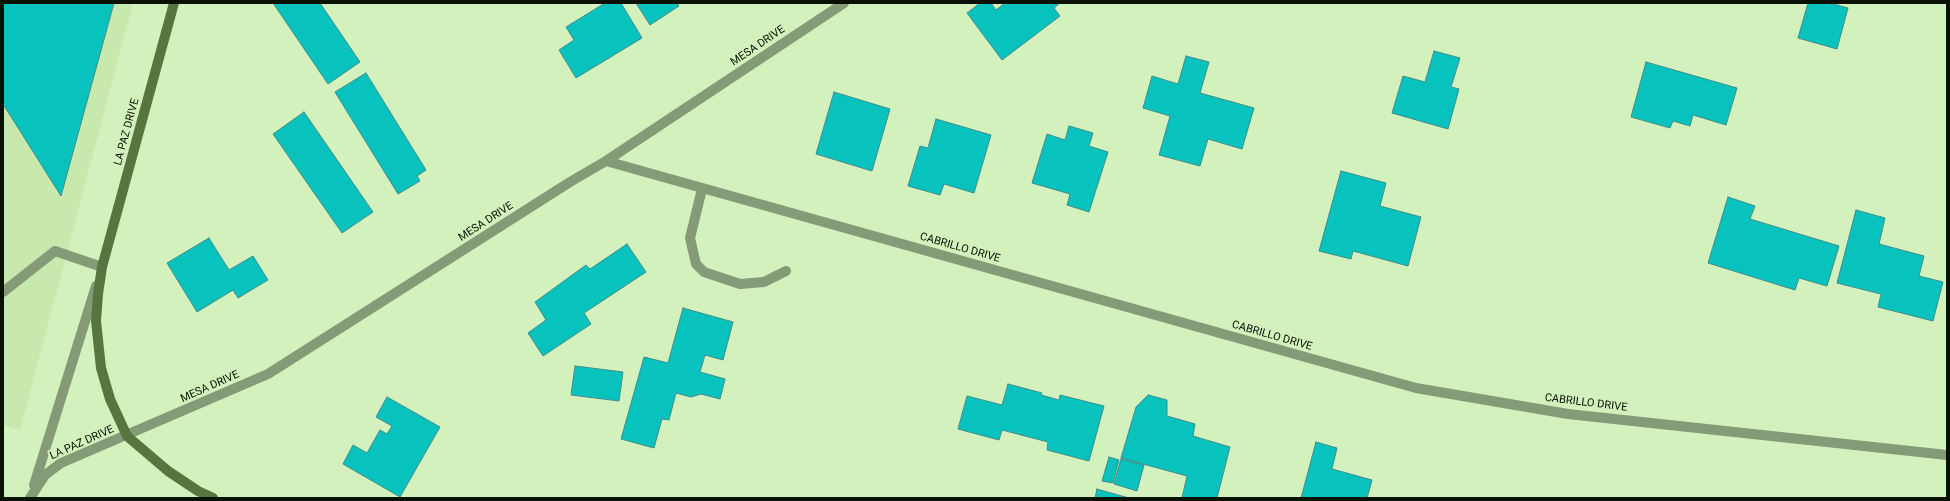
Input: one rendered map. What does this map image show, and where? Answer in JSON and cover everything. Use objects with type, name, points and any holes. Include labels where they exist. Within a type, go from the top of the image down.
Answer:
[{"type":"main road","name":"LA PAZ DRIVE","points":[[127,436],[110,399],[102,368],[96,322],[98,294],[102,267],[174,3]]},
{"type":"main road","points":[[127,436],[168,471],[198,491],[213,498]]},
{"type":"street","name":"MESA DRIVE","points":[[127,436],[268,374],[606,161],[844,3]]},
{"type":"street","name":"CABRILLO DRIVE","points":[[606,161],[1416,388],[1568,414],[1947,454]]},
{"type":"street","points":[[702,189],[690,238],[696,264],[704,272],[740,284],[764,282],[786,271]]},
{"type":"street","points":[[3,292],[55,251],[102,267]]},
{"type":"street","name":"LA PAZ DRIVE","points":[[30,498],[102,267]]},
{"type":"street","name":"LA PAZ DRIVE","points":[[30,498],[45,475],[61,463],[127,436]]},
{"type":"shaded area","points":[[3,3],[133,3],[20,430],[3,425]]},
{"type":"building","points":[[3,3],[114,3],[61,196],[3,104]]},
{"type":"building","points":[[273,3],[320,3],[360,62],[328,84]]},
{"type":"building","points":[[605,3],[621,3],[642,38],[576,78],[559,50],[574,40],[566,27]]},
{"type":"building","points":[[636,3],[677,3],[679,6],[650,25]]},
{"type":"building","points":[[980,3],[991,3],[996,10],[1005,3],[1060,3],[1054,8],[1060,16],[1002,60],[967,13]]},
{"type":"building","points":[[1808,3],[1830,3],[1848,8],[1837,49],[1798,38]]},
{"type":"building","points":[[1434,51],[1460,58],[1451,87],[1459,89],[1448,129],[1392,113],[1403,76],[1425,82]]},
{"type":"building","points":[[1186,56],[1209,62],[1200,93],[1254,108],[1242,149],[1208,139],[1200,166],[1159,155],[1170,116],[1143,108],[1152,76],[1178,84]]},
{"type":"building","points":[[1646,62],[1737,88],[1726,125],[1693,115],[1690,126],[1673,121],[1670,128],[1631,117]]},
{"type":"building","points":[[366,73],[426,170],[417,176],[420,181],[398,194],[335,92]]},
{"type":"building","points":[[834,92],[890,109],[872,171],[816,154]]},
{"type":"building","points":[[304,112],[373,212],[342,233],[273,134]]},
{"type":"building","points":[[936,119],[991,135],[974,193],[944,184],[940,195],[908,186],[920,146],[928,148]]},
{"type":"building","points":[[1069,126],[1093,133],[1089,146],[1108,152],[1089,212],[1067,205],[1070,194],[1032,183],[1047,134],[1065,140]]},
{"type":"building","points":[[1341,171],[1386,183],[1380,206],[1421,217],[1408,266],[1353,251],[1351,259],[1319,251]]},
{"type":"building","points":[[1728,197],[1755,206],[1750,219],[1839,246],[1827,286],[1799,278],[1795,290],[1708,263]]},
{"type":"building","points":[[1856,210],[1885,218],[1879,244],[1924,256],[1919,276],[1943,282],[1933,321],[1878,307],[1881,294],[1837,283]]},
{"type":"building","points":[[209,238],[229,270],[253,256],[268,280],[238,298],[233,290],[197,312],[167,263]]},
{"type":"building","points":[[627,244],[646,272],[584,313],[591,324],[543,356],[528,333],[546,320],[535,302],[586,265],[590,269]]},
{"type":"building","points":[[683,308],[733,322],[723,360],[705,355],[700,372],[725,379],[720,399],[701,394],[691,397],[676,393],[669,420],[662,419],[654,448],[621,439],[644,357],[668,363]]},
{"type":"building","points":[[575,366],[623,372],[619,401],[571,395]]},
{"type":"building","points":[[1008,384],[1042,393],[1041,395],[1059,400],[1060,395],[1104,406],[1089,461],[1047,450],[1048,442],[1002,430],[999,440],[958,429],[967,396],[1002,405]]},
{"type":"building","points":[[1148,395],[1167,400],[1167,416],[1195,424],[1193,436],[1230,447],[1217,498],[1182,498],[1187,476],[1121,458],[1136,407]]},
{"type":"building","points":[[387,397],[440,427],[400,497],[343,464],[353,445],[367,453],[380,430],[387,434],[392,426],[376,417]]},
{"type":"building","points":[[1316,442],[1337,448],[1332,469],[1372,480],[1367,498],[1301,498]]},
{"type":"building","points":[[1109,457],[1119,460],[1113,483],[1102,481]]},
{"type":"building","points":[[1121,459],[1144,465],[1137,491],[1114,484]]},
{"type":"building","points":[[1097,489],[1129,498],[1095,498]]}]
